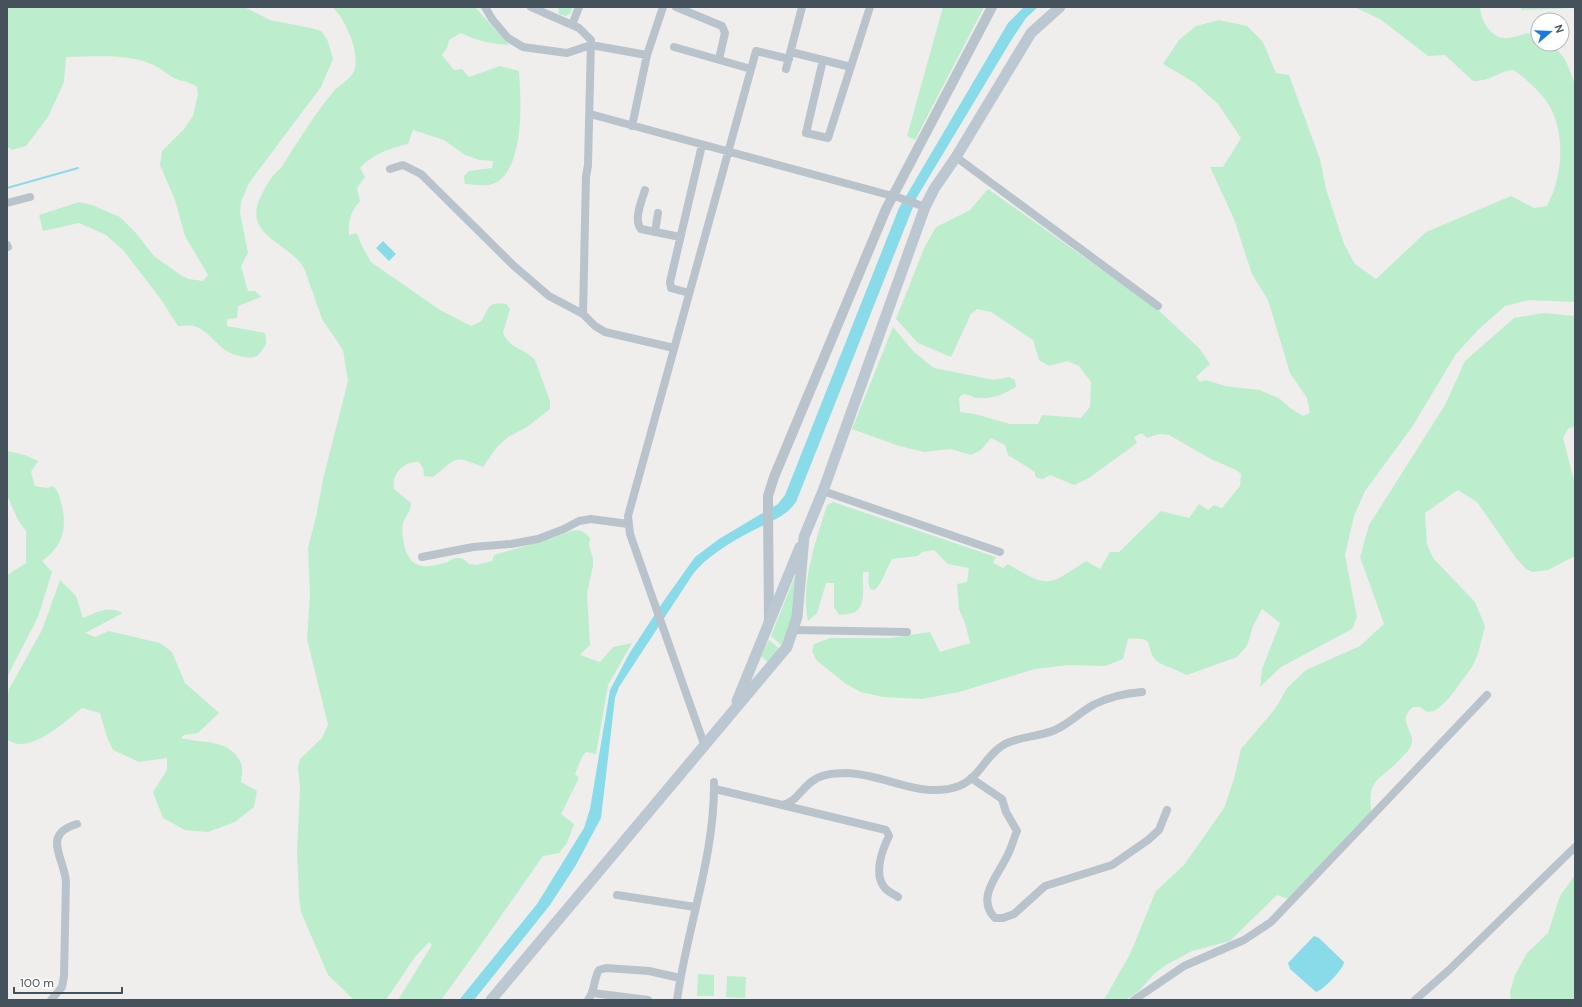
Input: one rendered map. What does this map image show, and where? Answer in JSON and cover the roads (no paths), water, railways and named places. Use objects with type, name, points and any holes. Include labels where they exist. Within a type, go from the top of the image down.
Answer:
[{"type":"main road","points":[[733,710],[822,490],[921,206],[956,157],[1031,33],[1060,7]]},
{"type":"main road","points":[[491,1000],[704,744],[788,647],[797,617],[804,537]]},
{"type":"street","points":[[485,7],[492,20],[508,38],[523,46],[567,53],[591,45],[647,55]]},
{"type":"street","points":[[531,7],[572,25],[591,40],[583,314]]},
{"type":"street","points":[[572,25],[579,7]]},
{"type":"street","points":[[632,126],[647,55],[663,7]]},
{"type":"street","points":[[676,7],[722,26],[725,33],[719,59]]},
{"type":"street","points":[[786,69],[802,7]]},
{"type":"street","points":[[823,60],[806,133],[828,138],[870,7]]},
{"type":"street","points":[[769,621],[768,496],[774,477],[896,197],[992,7]]},
{"type":"street","points":[[674,47],[751,68]]},
{"type":"street","points":[[704,744],[628,524],[628,516],[756,51],[823,60],[851,67]]},
{"type":"street","points":[[590,114],[896,197],[921,206]]},
{"type":"street","points":[[689,293],[671,288],[670,282],[702,145]]},
{"type":"street","points":[[956,157],[1158,306]]},
{"type":"street","points":[[390,169],[404,166],[421,174],[535,286],[549,296],[583,314],[590,322],[605,332],[674,348]]},
{"type":"street","points":[[645,190],[638,223],[641,229],[680,237]]},
{"type":"street","points":[[7,203],[30,197]]},
{"type":"street","points":[[655,232],[658,213]]},
{"type":"street","points":[[822,490],[1000,552]]},
{"type":"street","points":[[422,557],[473,547],[511,544],[538,539],[564,530],[579,521],[591,519],[628,524]]},
{"type":"street","points":[[794,630],[907,632]]},
{"type":"street","points":[[782,805],[790,804],[814,780],[835,774],[864,775],[937,791],[958,787],[966,784],[990,755],[1005,744],[1021,738],[1053,731],[1068,724],[1093,705],[1132,693],[1142,692]]},
{"type":"street","points":[[1134,1000],[1184,966],[1244,940],[1271,922],[1487,695]]},
{"type":"street","points":[[971,778],[1002,799],[1006,812],[1017,831],[1006,858],[987,894],[989,912],[995,918],[1003,918],[1014,914],[1045,886],[1112,865],[1148,840],[1159,830],[1167,810]]},
{"type":"street","points":[[682,1000],[677,1000],[680,978],[711,831],[714,785],[782,805],[886,830],[889,836],[882,850],[880,860],[881,880],[886,889],[898,897]]},
{"type":"street","points":[[51,1000],[62,987],[64,976],[66,881],[65,870],[57,845],[57,836],[62,830],[77,824]]},
{"type":"street","points":[[1415,1000],[1449,970],[1575,847]]},
{"type":"street","points":[[617,895],[695,907]]},
{"type":"street","points":[[648,1000],[591,997],[597,973],[599,970],[606,968],[649,971],[680,978]]},
{"type":"water","points":[[1024,7],[1038,7],[1026,18],[1012,39],[917,197],[796,502],[782,516],[744,535],[720,550],[705,561],[693,574],[619,687],[615,698],[601,818],[576,865],[550,905],[474,1000],[459,1000],[537,904],[584,828],[590,809],[610,690],[629,654],[695,557],[719,539],[778,504],[785,495],[899,208],[1008,23]]},
{"type":"water","points":[[383,241],[396,254],[389,261],[376,248]]},
{"type":"water","points":[[1314,936],[1319,938],[1344,962],[1340,970],[1332,979],[1323,988],[1316,992],[1290,969],[1288,963]]},
{"type":"waterway","points":[[7,188],[78,168]]}]
